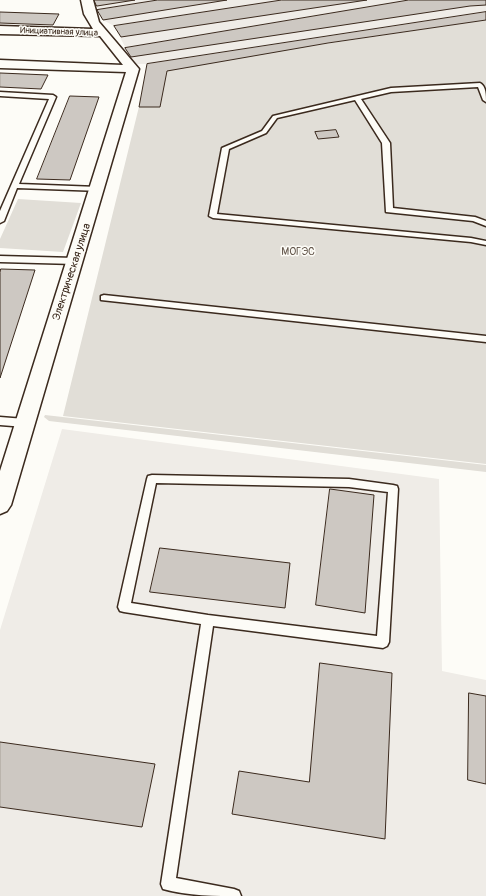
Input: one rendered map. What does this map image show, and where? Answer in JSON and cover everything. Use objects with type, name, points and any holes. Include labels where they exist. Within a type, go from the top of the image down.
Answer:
[{"type":"street","points":[[87,0],[88,9],[94,25],[103,33]]},
{"type":"street","name":"Инициативная улица","points":[[0,30],[103,33],[133,69]]},
{"type":"street","points":[[0,64],[133,69]]},
{"type":"street","name":"Электрическая улица","points":[[0,505],[24,423],[98,189],[133,69]]},
{"type":"lane","points":[[486,100],[480,85],[391,90],[275,117],[264,132],[226,148],[213,216],[471,240],[486,244]]},
{"type":"lane","points":[[0,94],[53,97],[0,221]]},
{"type":"lane","points":[[357,98],[386,143],[389,210],[475,218],[486,224]]},
{"type":"lane","points":[[14,186],[98,189]]},
{"type":"lane","points":[[0,259],[75,261]]},
{"type":"lane","points":[[104,298],[486,339]]},
{"type":"lane","points":[[0,421],[24,423]]},
{"type":"lane","points":[[152,478],[349,483],[393,489],[383,642],[208,620],[124,607],[152,478]]},
{"type":"lane","points":[[208,620],[168,884],[234,896]]},
{"type":"shaded area","points":[[94,0],[486,0],[486,20],[151,69],[147,64],[137,64],[131,58],[114,26],[103,20]]},
{"type":"shaded area","points":[[62,429],[439,479],[442,671],[486,680],[486,896],[0,896],[0,630]]},
{"type":"green space","name":"МОГЭС","points":[[486,20],[486,464],[63,416],[148,70]]},
{"type":"green space","points":[[18,199],[81,203],[63,252],[0,248],[0,239]]},
{"type":"green space","points":[[45,415],[486,465],[486,472],[49,421],[44,417]]},
{"type":"building","points":[[94,0],[135,0],[97,6]]},
{"type":"building","points":[[158,0],[227,0],[103,20],[97,10]]},
{"type":"building","points":[[282,0],[367,0],[121,37],[114,26]]},
{"type":"building","points":[[409,0],[486,0],[486,5],[470,6],[131,57],[125,48]]},
{"type":"building","points":[[0,12],[59,14],[53,25],[0,23]]},
{"type":"building","points":[[486,12],[486,20],[328,43],[167,71],[160,107],[139,107],[147,64]]},
{"type":"building","points":[[0,73],[48,75],[41,89],[0,87]]},
{"type":"building","points":[[70,96],[99,97],[70,180],[37,179]]},
{"type":"building","points":[[336,130],[339,137],[318,139],[315,132]]},
{"type":"building","points":[[1,269],[35,270],[0,378],[0,273]]},
{"type":"building","points":[[330,489],[374,495],[365,613],[316,605]]},
{"type":"building","points":[[160,548],[290,563],[285,608],[150,592]]},
{"type":"building","points":[[320,663],[392,673],[385,839],[232,814],[239,771],[309,782]]},
{"type":"building","points":[[469,693],[486,696],[486,784],[468,780]]},
{"type":"building","points":[[0,742],[155,764],[142,827],[0,807]]}]
